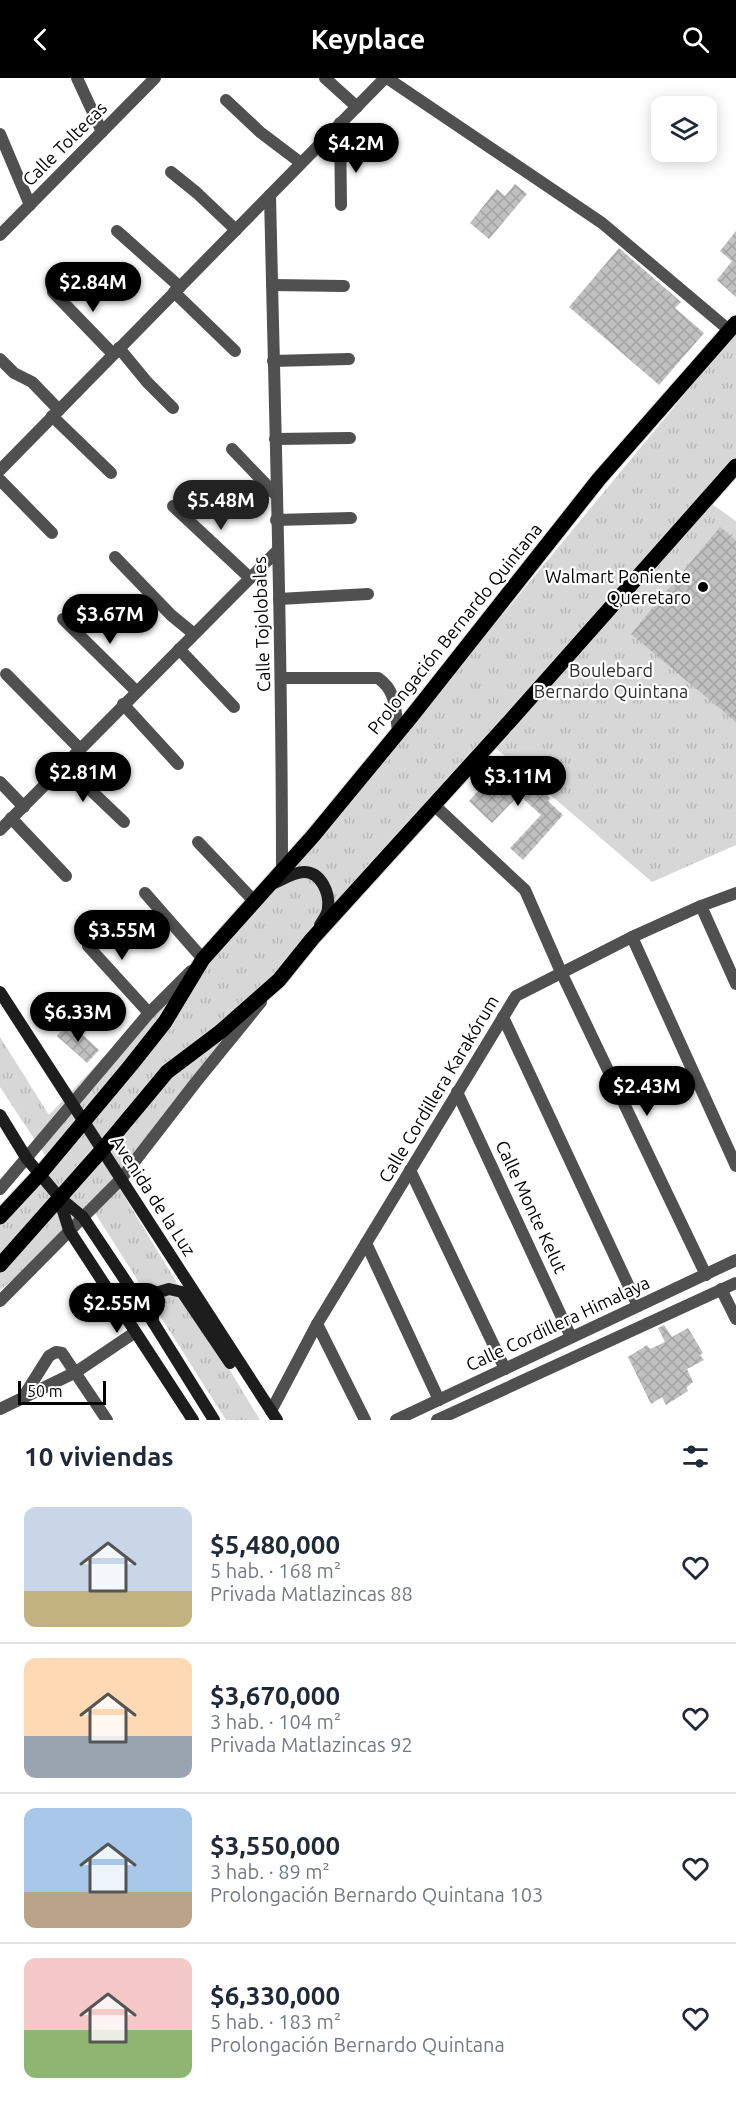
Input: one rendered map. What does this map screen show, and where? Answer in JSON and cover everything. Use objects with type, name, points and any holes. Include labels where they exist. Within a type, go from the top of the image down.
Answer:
[{"type":"main road","name":"Prolongación Bernardo Quintana","points":[[0,1217],[40,1174],[165,1022],[203,959],[272,884],[599,480],[733,327]]},
{"type":"main road","points":[[0,1265],[102,1150],[167,1072],[220,1032],[279,980],[312,939],[736,466]]},
{"type":"main road","points":[[272,884],[300,872],[310,873],[320,878],[328,896],[328,907],[327,914],[312,939]]},
{"type":"main road","name":"Avenida de la Luz","points":[[0,992],[274,1415]]},
{"type":"main road","points":[[0,1115],[27,1159],[59,1197],[82,1217],[153,1322],[214,1420]]},
{"type":"main road","points":[[59,1197],[69,1230],[134,1333],[193,1420]]},
{"type":"main road","points":[[153,1322],[153,1302],[159,1292],[169,1289],[182,1292],[233,1366],[254,1384]]},
{"type":"street","points":[[77,78],[102,132]]},
{"type":"street","name":"Calle Toltecas","points":[[0,236],[155,78]]},
{"type":"street","points":[[325,78],[357,106]]},
{"type":"street","points":[[0,470],[386,78],[602,223],[733,327]]},
{"type":"street","points":[[226,100],[260,132],[302,163]]},
{"type":"street","points":[[340,123],[341,205]]},
{"type":"street","points":[[0,134],[30,205]]},
{"type":"street","points":[[171,172],[236,230]]},
{"type":"street","name":"Calle Tojolobales","points":[[270,195],[276,520],[282,678],[282,872]]},
{"type":"street","points":[[117,231],[235,351]]},
{"type":"street","points":[[272,285],[344,286]]},
{"type":"street","points":[[53,292],[173,408]]},
{"type":"street","points":[[0,359],[14,373],[32,382],[56,413],[111,473]]},
{"type":"street","points":[[273,361],[349,359]]},
{"type":"street","points":[[274,439],[350,438]]},
{"type":"street","points":[[232,449],[276,495]]},
{"type":"street","points":[[0,480],[52,533]]},
{"type":"street","points":[[173,506],[250,578]]},
{"type":"street","points":[[276,520],[351,518]]},
{"type":"street","points":[[0,830],[278,550]]},
{"type":"street","points":[[115,557],[171,615],[194,634]]},
{"type":"street","points":[[279,599],[369,594]]},
{"type":"street","points":[[63,619],[136,691]]},
{"type":"street","points":[[179,649],[234,707]]},
{"type":"street","points":[[6,674],[80,749]]},
{"type":"street","points":[[282,678],[378,678],[387,684],[393,694],[398,731]]},
{"type":"street","points":[[123,704],[178,764]]},
{"type":"street","points":[[66,762],[81,781],[124,822]]},
{"type":"street","points":[[0,782],[24,807]]},
{"type":"street","points":[[434,805],[525,890],[561,972],[706,1275]]},
{"type":"street","points":[[11,818],[66,876]]},
{"type":"street","points":[[198,842],[255,902]]},
{"type":"street","points":[[145,893],[203,959]]},
{"type":"street","name":"Calle Cordillera Karakórum","points":[[274,1415],[317,1324],[516,996],[632,937],[736,893]]},
{"type":"street","points":[[701,906],[736,984]]},
{"type":"street","points":[[632,937],[736,1166]]},
{"type":"street","points":[[88,946],[149,1013]]},
{"type":"street","name":"Prolongación Bernardo Quintana","points":[[0,1189],[149,1013],[203,959]]},
{"type":"street","points":[[0,1301],[121,1179],[279,980]]},
{"type":"street","points":[[503,1017],[638,1306]]},
{"type":"street","name":"Calle Monte Kelut","points":[[457,1092],[572,1337]]},
{"type":"street","points":[[410,1170],[505,1369]]},
{"type":"street","points":[[366,1243],[439,1400]]},
{"type":"street","name":"Calle Cordillera Himalaya","points":[[396,1420],[736,1260]]},
{"type":"street","name":"Calle Cordillera Himalaya","points":[[437,1420],[736,1283]]},
{"type":"street","points":[[721,1289],[736,1319]]},
{"type":"street","points":[[317,1324],[365,1420]]},
{"type":"street","points":[[0,1409],[76,1372],[134,1333]]},
{"type":"street","points":[[22,1399],[49,1356],[56,1352],[62,1353],[107,1420]]},
{"type":"green space","name":"Boulebard Bernardo Quintana","points":[[736,332],[736,458],[702,497],[736,521],[736,845],[652,882],[484,738],[378,854],[120,1189],[260,1420],[226,1420],[95,1213],[0,1290],[0,1221],[50,1163],[0,1087],[0,1037],[49,1115],[367,779]]},
{"type":"building","points":[[515,184],[527,194],[489,239],[470,223],[497,189],[505,196]]},
{"type":"building","points":[[736,231],[736,297],[717,280],[732,261],[720,251]]},
{"type":"building","points":[[619,248],[681,302],[675,308],[704,333],[659,385],[569,307]]},
{"type":"building","name":"Walmart Poniente Queretaro","points":[[720,527],[736,540],[736,722],[631,634]]},
{"type":"building","points":[[515,766],[550,798],[548,801],[563,815],[523,860],[510,848],[541,815],[519,795],[492,823],[469,801],[488,780],[495,787]]},
{"type":"building","points":[[69,1022],[99,1050],[87,1063],[57,1036]]},
{"type":"building","points":[[664,1325],[672,1337],[688,1328],[703,1353],[700,1355],[704,1360],[687,1369],[693,1382],[686,1388],[688,1391],[666,1405],[662,1397],[651,1404],[628,1357],[647,1345],[650,1349],[665,1342],[658,1328]]},
{"type":"place","name":"Walmart Poniente Queretaro","points":[[703,587]]}]
